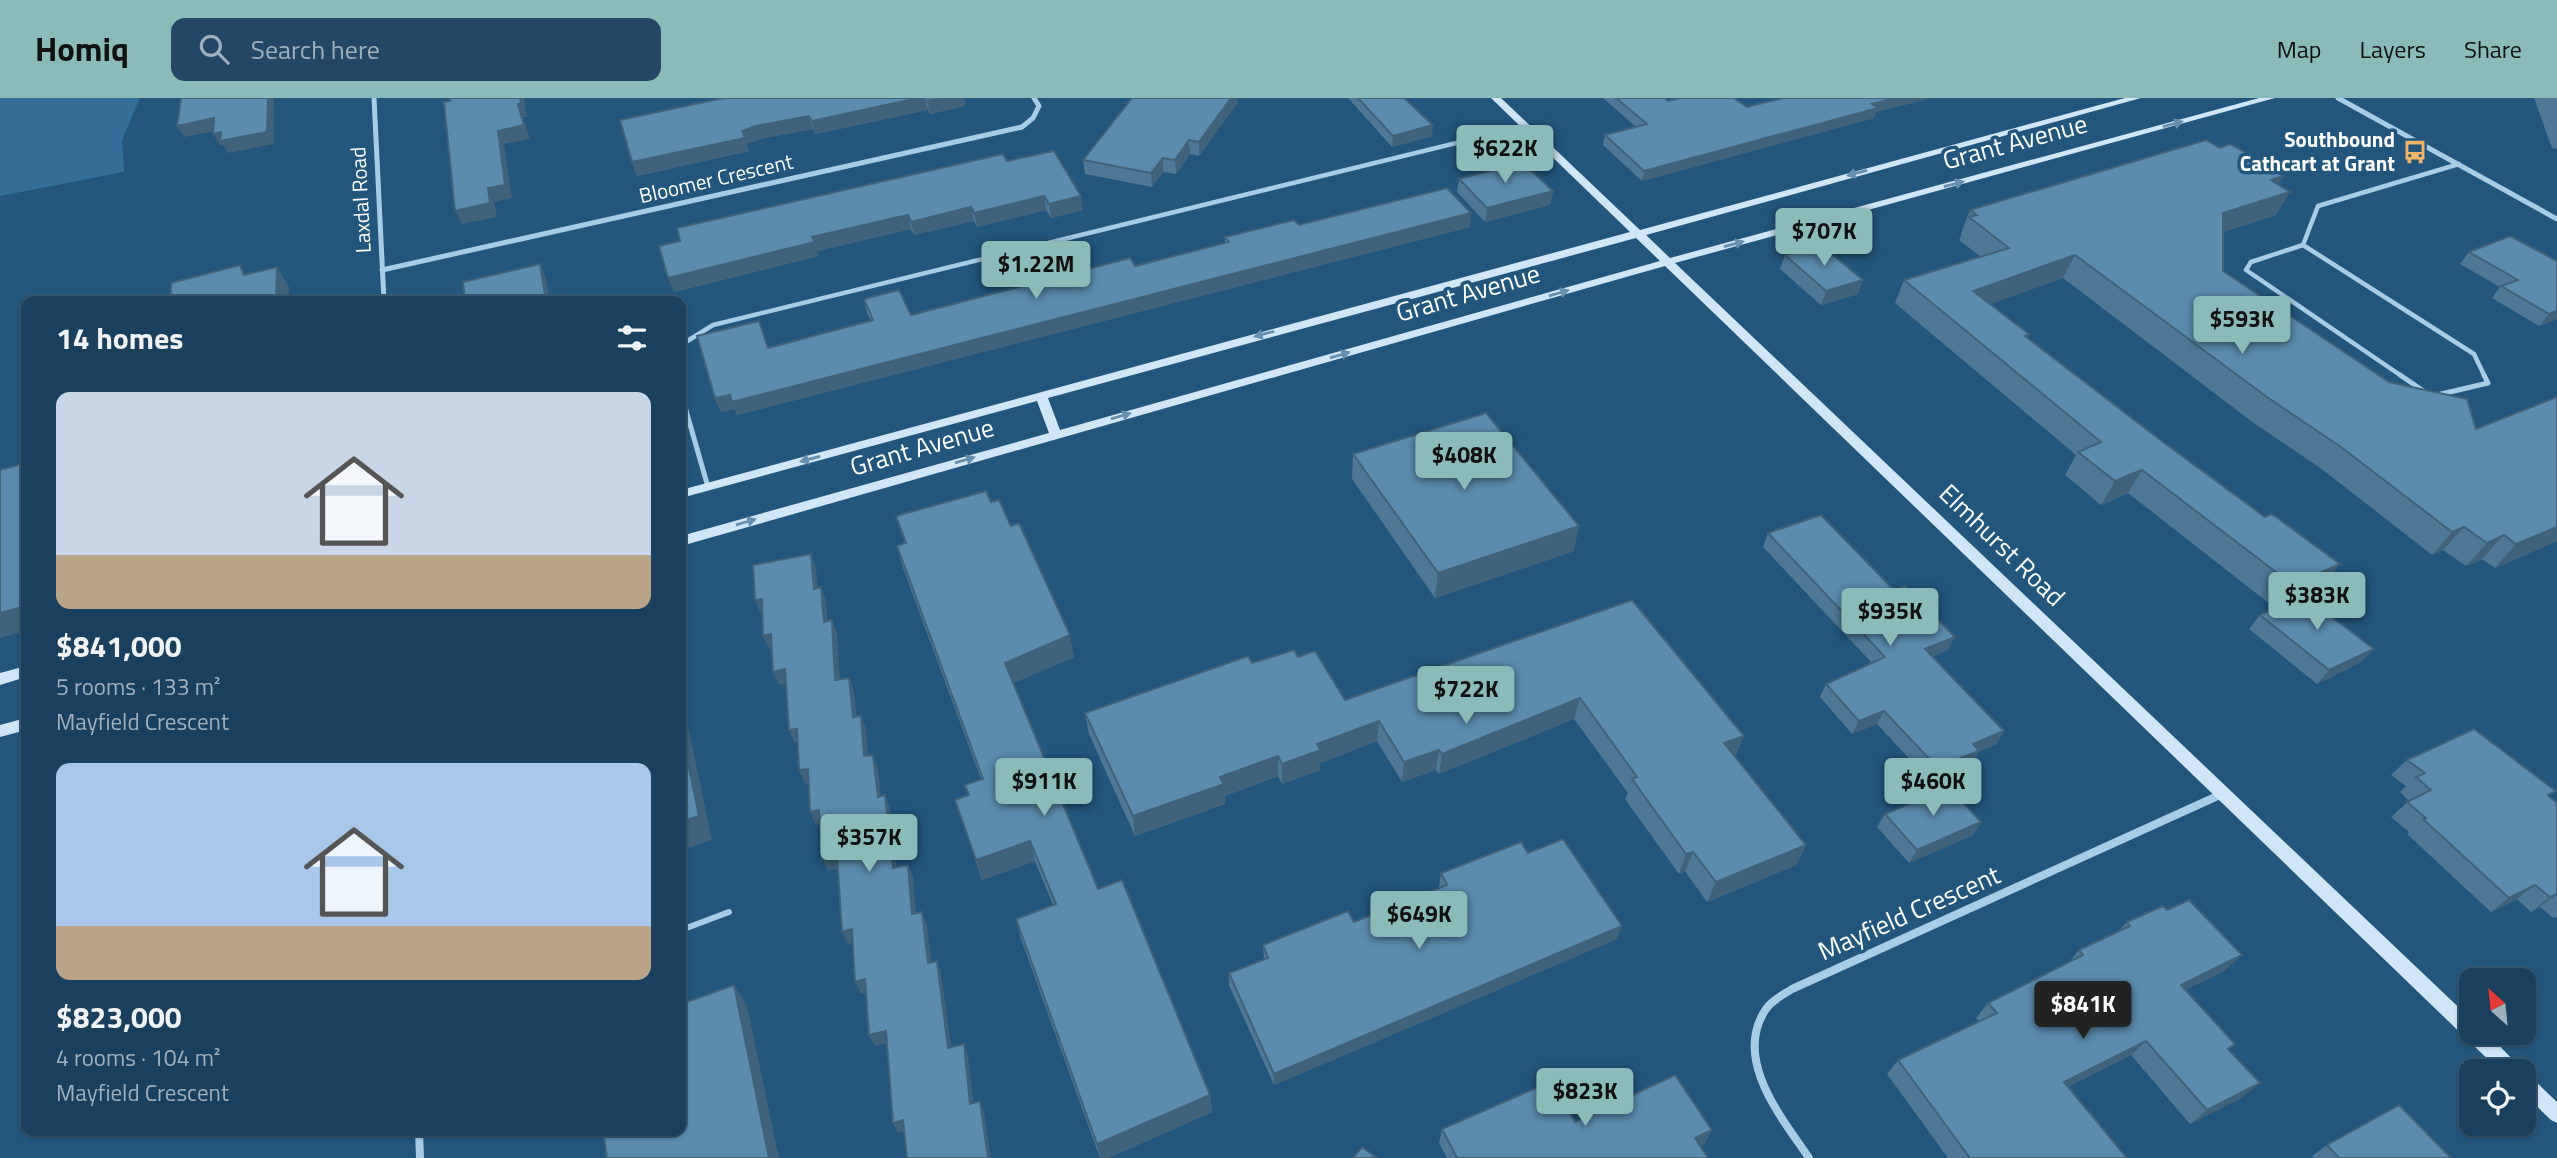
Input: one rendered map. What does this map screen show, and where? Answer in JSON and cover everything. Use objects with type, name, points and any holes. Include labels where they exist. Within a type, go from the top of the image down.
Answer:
[{"type":"main road","name":"Elmhurst Road","points":[[1496,98],[2459,1019]]},
{"type":"main road","name":"Grant Avenue","points":[[686,493],[2136,98]]},
{"type":"main road","name":"Grant Avenue","points":[[686,540],[1668,262],[2270,98]]},
{"type":"main road","points":[[1041,395],[1056,435]]},
{"type":"main road","points":[[0,679],[21,673]]},
{"type":"main road","points":[[0,732],[21,726]]},
{"type":"main road","name":"Elmhurst Road","points":[[2485,1045],[2500,1059]]},
{"type":"main road","points":[[2536,1094],[2557,1114]]},
{"type":"street","name":"Laxdal Road","points":[[374,98],[384,296]]},
{"type":"street","name":"Bloomer Crescent","points":[[382,270],[1021,127],[1033,118],[1039,106],[1034,98]]},
{"type":"street","points":[[2338,98],[2557,219]]},
{"type":"street","name":"Mayfield Crescent","points":[[1809,1158],[1774,1105],[1757,1070],[1754,1035],[1767,1008],[1792,989],[2224,793]]},
{"type":"street","points":[[419,1136],[421,1158]]},
{"type":"lane","points":[[686,342],[713,325],[1526,126]]},
{"type":"lane","points":[[2303,245],[2318,206],[2459,164]]},
{"type":"lane","points":[[2303,245],[2474,354],[2488,383],[2431,397],[2246,270],[2251,262],[2303,245]]},
{"type":"lane","points":[[686,410],[708,487]]},
{"type":"lane","points":[[686,928],[729,912]]},
{"type":"shaded area","points":[[0,98],[140,98],[122,140],[124,172],[0,196]]},
{"type":"building","points":[[181,98],[268,98],[267,132],[220,141],[221,132],[213,134],[214,118],[177,126]]},
{"type":"building","points":[[450,98],[520,98],[521,103],[518,104],[524,125],[498,131],[505,185],[488,188],[490,203],[455,211],[444,102],[450,101]]},
{"type":"building","points":[[723,98],[918,98],[812,121],[809,116],[756,126],[742,131],[745,138],[632,162],[620,120]]},
{"type":"building","points":[[1132,98],[1231,98],[1199,142],[1189,140],[1175,160],[1163,158],[1151,173],[1083,160]]},
{"type":"building","points":[[1358,98],[1404,98],[1433,125],[1393,136]]},
{"type":"building","points":[[1616,98],[1665,98],[1668,101],[1679,98],[1734,98],[1747,107],[1783,98],[1895,98],[1872,104],[1878,108],[1644,171],[1605,135],[1647,124]]},
{"type":"building","points":[[2206,140],[2220,148],[2230,144],[2243,151],[2283,176],[2271,180],[2290,192],[2223,213],[2223,271],[2389,382],[2467,399],[2476,429],[2557,397],[2557,527],[2516,544],[2504,535],[2487,543],[2464,527],[2452,532],[2341,447],[2267,397],[2075,255],[1973,291],[2029,334],[2025,336],[2159,439],[2265,517],[2272,514],[2340,564],[2293,585],[2142,470],[2115,481],[2078,452],[2101,442],[1904,280],[2009,248],[1969,217],[1977,215],[1970,210]]},
{"type":"building","points":[[1054,151],[1081,196],[1049,204],[1044,196],[974,213],[971,207],[911,222],[908,215],[812,237],[815,242],[668,278],[659,246],[680,241],[677,228],[1003,154],[1007,161]]},
{"type":"building","points":[[1522,162],[1553,191],[1487,208],[1459,179]]},
{"type":"building","points":[[1447,188],[1471,213],[732,402],[730,395],[715,398],[697,336],[759,321],[768,348],[873,320],[864,299],[899,290],[911,315],[1130,258],[1135,266],[1229,242],[1225,237],[1294,220],[1299,225]]},
{"type":"building","points":[[2510,236],[2557,261],[2557,311],[2549,314],[2501,286],[2518,280],[2469,252]]},
{"type":"building","points":[[1821,245],[1863,280],[1826,291],[1785,255]]},
{"type":"building","points":[[540,264],[545,296],[464,296],[463,282]]},
{"type":"building","points":[[240,265],[244,275],[277,267],[276,296],[171,296],[171,283]]},
{"type":"building","points":[[1486,413],[1579,526],[1438,573],[1353,454]]},
{"type":"building","points":[[21,464],[21,607],[0,613],[0,470]]},
{"type":"building","points":[[986,491],[991,502],[999,500],[1011,526],[1019,523],[1070,635],[1005,663],[1098,889],[1122,880],[1210,1095],[1097,1144],[1016,919],[1056,904],[1030,841],[976,860],[955,800],[969,795],[965,785],[983,779],[897,546],[906,543],[896,516]]},
{"type":"building","points":[[1821,515],[1894,590],[1905,586],[1955,637],[1925,649],[2004,731],[1973,744],[1979,751],[1937,767],[1884,711],[1859,721],[1826,684],[1885,657],[1768,533]]},
{"type":"building","points":[[811,554],[814,589],[821,587],[824,622],[832,620],[835,680],[849,678],[853,717],[861,716],[864,756],[873,755],[878,797],[885,795],[893,868],[908,865],[912,914],[922,912],[928,963],[937,961],[948,1048],[964,1044],[970,1104],[980,1101],[988,1158],[907,1158],[903,1120],[893,1123],[886,1031],[869,1035],[865,979],[855,982],[852,929],[842,932],[837,855],[822,858],[819,810],[810,812],[808,769],[799,770],[797,729],[789,730],[785,669],[773,672],[771,634],[763,636],[762,599],[755,600],[753,565]]},
{"type":"building","points":[[2303,595],[2374,649],[2329,670],[2260,615]]},
{"type":"building","points":[[1632,600],[1744,736],[1724,743],[1806,845],[1716,882],[1693,852],[1686,854],[1632,779],[1637,777],[1580,698],[1442,754],[1439,750],[1404,762],[1379,721],[1317,744],[1321,750],[1282,764],[1278,756],[1220,777],[1224,784],[1133,816],[1085,713],[1248,656],[1252,663],[1294,650],[1298,657],[1315,651],[1345,700]]},
{"type":"building","points":[[2474,729],[2556,791],[2548,795],[2557,803],[2557,894],[2550,897],[2535,885],[2509,898],[2407,802],[2431,790],[2416,777],[2425,773],[2407,760]]},
{"type":"building","points":[[686,753],[699,816],[686,820]]},
{"type":"building","points":[[1949,787],[1981,822],[1917,850],[1885,814]]},
{"type":"building","points":[[1563,839],[1622,926],[1274,1074],[1229,973],[1268,958],[1263,945],[1348,911],[1354,922],[1447,885],[1441,873],[1521,842],[1528,853]]},
{"type":"building","points":[[2189,900],[2242,955],[2181,985],[2235,1044],[2228,1049],[2260,1083],[2207,1110],[2146,1041],[2064,1082],[2127,1158],[1970,1158],[1898,1060],[1997,1013],[1988,1003],[2083,955],[2079,950],[2130,926],[2127,922],[2163,906],[2167,910]]},
{"type":"building","points":[[734,985],[769,1158],[607,1158],[604,1136],[686,1136],[686,1002]]},
{"type":"building","points":[[1675,1075],[1712,1130],[1695,1138],[1708,1158],[1457,1158],[1442,1129],[1552,1081],[1575,1122]]},
{"type":"building","points":[[2399,1105],[2451,1158],[2339,1158],[2327,1145]]},
{"type":"building","points":[[1362,1147],[1377,1158],[1353,1158]]},
{"type":"place","name":"Southbound Cathcart at Grant","points":[[2415,152]]}]
